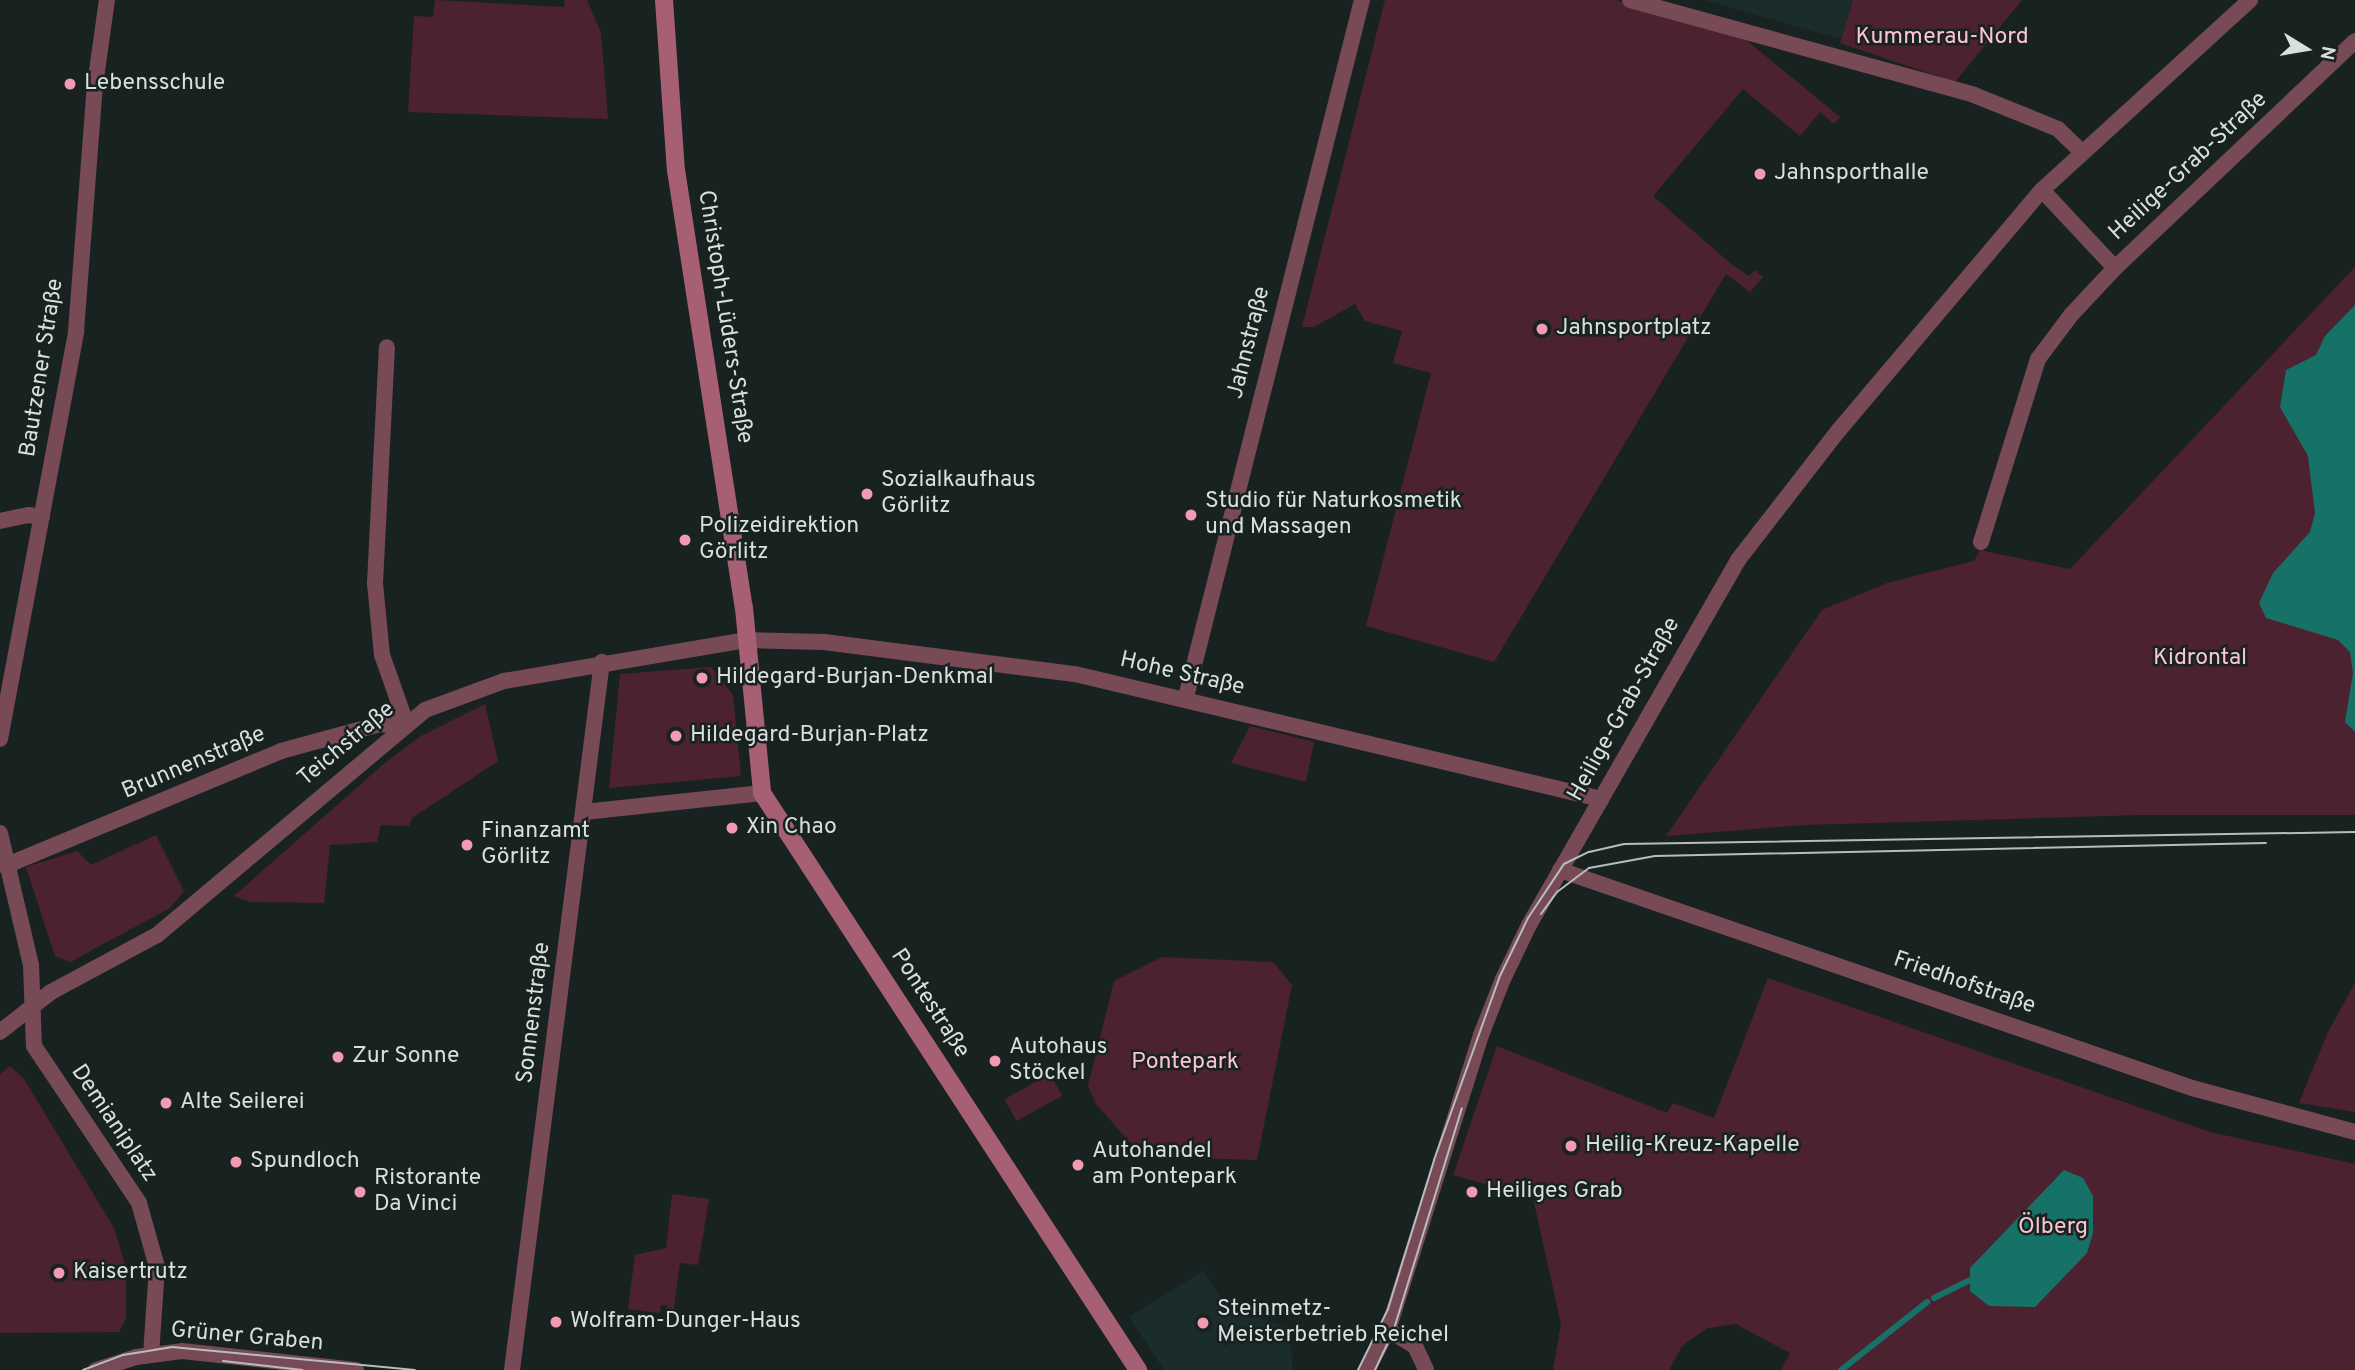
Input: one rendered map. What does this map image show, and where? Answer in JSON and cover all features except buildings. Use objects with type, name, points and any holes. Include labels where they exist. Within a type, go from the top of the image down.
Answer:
[{"type":"street","name":"Bautzener Straße","points":[[0,739],[76,331],[95,85],[107,0]]},
{"type":"street","name":"Christoph-Lüders-Straße","points":[[664,0],[676,170],[731,517],[746,640]]},
{"type":"street","name":"Jahnstraße","points":[[1185,698],[1362,0]]},
{"type":"street","points":[[1630,0],[1924,80],[2019,110],[2058,129],[2081,152]]},
{"type":"street","name":"Heilige-Grab-Straße","points":[[1367,1370],[1388,1330],[1481,1035],[1529,925],[1714,599],[1760,529],[2042,190],[2250,0]]},
{"type":"street","name":"Heilige-Grab-Straße","points":[[1981,542],[2038,359],[2115,268],[2355,41]]},
{"type":"street","name":"Heilige-Grab-Straße","points":[[2042,190],[2115,268]]},
{"type":"street","points":[[387,347],[375,583],[382,655],[407,723]]},
{"type":"street","points":[[0,521],[29,515],[42,517]]},
{"type":"street","name":"Teichstraße","points":[[32,1005],[157,935],[425,710],[504,681],[602,662],[746,640]]},
{"type":"street","name":"Hohe Straße","points":[[746,640],[850,645],[1075,674],[1601,799]]},
{"type":"street","name":"Pontestraße","points":[[746,640],[762,793],[1138,1370]]},
{"type":"street","name":"Sonnenstraße","points":[[512,1370],[602,662]]},
{"type":"street","name":"Brunnenstraße","points":[[5,866],[281,751],[377,725],[407,723]]},
{"type":"street","points":[[584,813],[762,793]]},
{"type":"street","points":[[0,833],[5,866],[31,965],[32,1005],[0,1032]]},
{"type":"street","name":"Friedhofstraße","points":[[1560,870],[2192,1088],[2355,1132]]},
{"type":"street","name":"Demianiplatz","points":[[32,1005],[34,1046],[139,1203],[157,1267],[151,1354]]},
{"type":"street","points":[[1388,1330],[1415,1346],[1426,1370]]},
{"type":"street","name":"Grüner Graben","points":[[96,1370],[151,1354],[182,1352],[356,1370]]},
{"type":"shaded area","points":[[1705,0],[1853,0],[1841,39]]},
{"type":"shaded area","points":[[2355,305],[2355,732],[2345,722],[2353,673],[2350,652],[2338,640],[2266,618],[2259,603],[2273,573],[2310,532],[2315,513],[2308,456],[2280,407],[2286,370],[2316,355],[2325,336]]},
{"type":"shaded area","points":[[2064,1170],[2083,1178],[2093,1196],[2093,1233],[2087,1253],[2035,1307],[1989,1306],[1970,1291],[1970,1268]]},
{"type":"shaded area","name":"Steinmetz- Meisterbetrieb Reichel","points":[[1203,1271],[1227,1307],[1289,1328],[1293,1370],[1164,1370],[1129,1317]]},
{"type":"green space","points":[[435,0],[564,7],[565,0],[587,0],[601,33],[608,119],[408,112],[414,16],[433,17]]},
{"type":"green space","name":"Jahnsportplatz","points":[[1385,0],[1616,0],[1740,35],[1840,117],[1834,124],[1820,112],[1800,136],[1743,89],[1653,196],[1730,263],[1749,276],[1755,270],[1763,277],[1750,292],[1726,274],[1494,662],[1366,626],[1431,373],[1393,363],[1402,331],[1365,321],[1355,304],[1314,327],[1302,327]]},
{"type":"green space","name":"Kummerau-Nord","points":[[1853,0],[2022,0],[1955,82],[1840,43]]},
{"type":"green space","name":"Kidrontal","points":[[2355,267],[2355,815],[2139,815],[1804,825],[1666,836],[1822,610],[1887,583],[1974,561],[1980,550],[2070,569]]},
{"type":"green space","name":"Hildegard-Burjan-Platz","points":[[711,667],[733,695],[741,776],[609,788],[620,674]]},
{"type":"green space","points":[[485,704],[498,761],[412,818],[409,826],[381,825],[377,842],[330,845],[324,903],[250,902],[234,896],[386,762],[421,736]]},
{"type":"green space","points":[[1250,726],[1314,742],[1306,782],[1231,763]]},
{"type":"green space","points":[[156,835],[184,891],[170,908],[70,962],[55,956],[26,867],[77,851],[91,865]]},
{"type":"green space","name":"Pontepark","points":[[1162,957],[1273,962],[1292,985],[1257,1160],[1142,1156],[1096,1104],[1088,1086],[1114,981]]},
{"type":"green space","name":"Ölberg","points":[[1768,978],[2210,1132],[2355,1164],[2355,1370],[1781,1370],[1790,1353],[1736,1324],[1707,1328],[1682,1346],[1669,1370],[1553,1370],[1561,1324],[1531,1189],[1518,1193],[1453,1175],[1497,1046],[1667,1113],[1673,1103],[1714,1118]]},
{"type":"green space","points":[[2355,983],[2355,1112],[2299,1103],[2328,1032]]},
{"type":"green space","points":[[10,1066],[24,1079],[114,1228],[126,1268],[126,1318],[119,1332],[0,1333],[0,1074]]},
{"type":"green space","points":[[1050,1074],[1062,1096],[1017,1121],[1005,1099]]},
{"type":"green space","points":[[672,1194],[709,1199],[698,1265],[680,1263],[673,1315],[667,1314],[667,1305],[661,1305],[660,1313],[628,1309],[635,1255],[666,1248]]},
{"type":"waterway","points":[[1934,1298],[1970,1280]]},
{"type":"waterway","points":[[1841,1370],[1927,1302]]},
{"type":"tram line","points":[[1358,1370],[1388,1309],[1434,1160],[1499,978],[1528,918],[1564,864],[1589,852],[1624,844],[2355,832]]},
{"type":"tram line","points":[[1541,914],[1557,892],[1589,868],[1655,856],[2266,843]]},
{"type":"tram line","points":[[1375,1370],[1393,1332],[1462,1108]]},
{"type":"tram line","points":[[83,1370],[123,1355],[172,1347],[415,1370]]},
{"type":"tram line","points":[[223,1361],[302,1370]]},
{"type":"place","name":"Lebensschule","points":[[70,84]]},
{"type":"place","name":"Jahnsporthalle","points":[[1760,174]]},
{"type":"place","name":"Jahnsportplatz","points":[[1542,329]]},
{"type":"place","name":"Sozialkaufhaus Görlitz","points":[[867,494]]},
{"type":"place","name":"Studio für Naturkosmetik und Massagen","points":[[1191,515]]},
{"type":"place","name":"Polizeidirektion Görlitz","points":[[685,540]]},
{"type":"place","name":"Hildegard-Burjan-Denkmal","points":[[702,678]]},
{"type":"place","name":"Hildegard-Burjan-Platz","points":[[676,736]]},
{"type":"place","name":"Xin Chao","points":[[732,828]]},
{"type":"place","name":"Finanzamt Görlitz","points":[[467,845]]},
{"type":"place","name":"Zur Sonne","points":[[338,1057]]},
{"type":"place","name":"Autohaus Stöckel","points":[[995,1061]]},
{"type":"place","name":"Alte Seilerei","points":[[166,1103]]},
{"type":"place","name":"Heilig-Kreuz-Kapelle","points":[[1571,1146]]},
{"type":"place","name":"Spundloch","points":[[236,1162]]},
{"type":"place","name":"Autohandel am Pontepark","points":[[1078,1165]]},
{"type":"place","name":"Ristorante Da Vinci","points":[[360,1192]]},
{"type":"place","name":"Heiliges Grab","points":[[1472,1192]]},
{"type":"place","name":"Kaisertrutz","points":[[59,1273]]},
{"type":"place","name":"Wolfram-Dunger-Haus","points":[[556,1322]]},
{"type":"place","name":"Steinmetz- Meisterbetrieb Reichel","points":[[1203,1323]]}]
